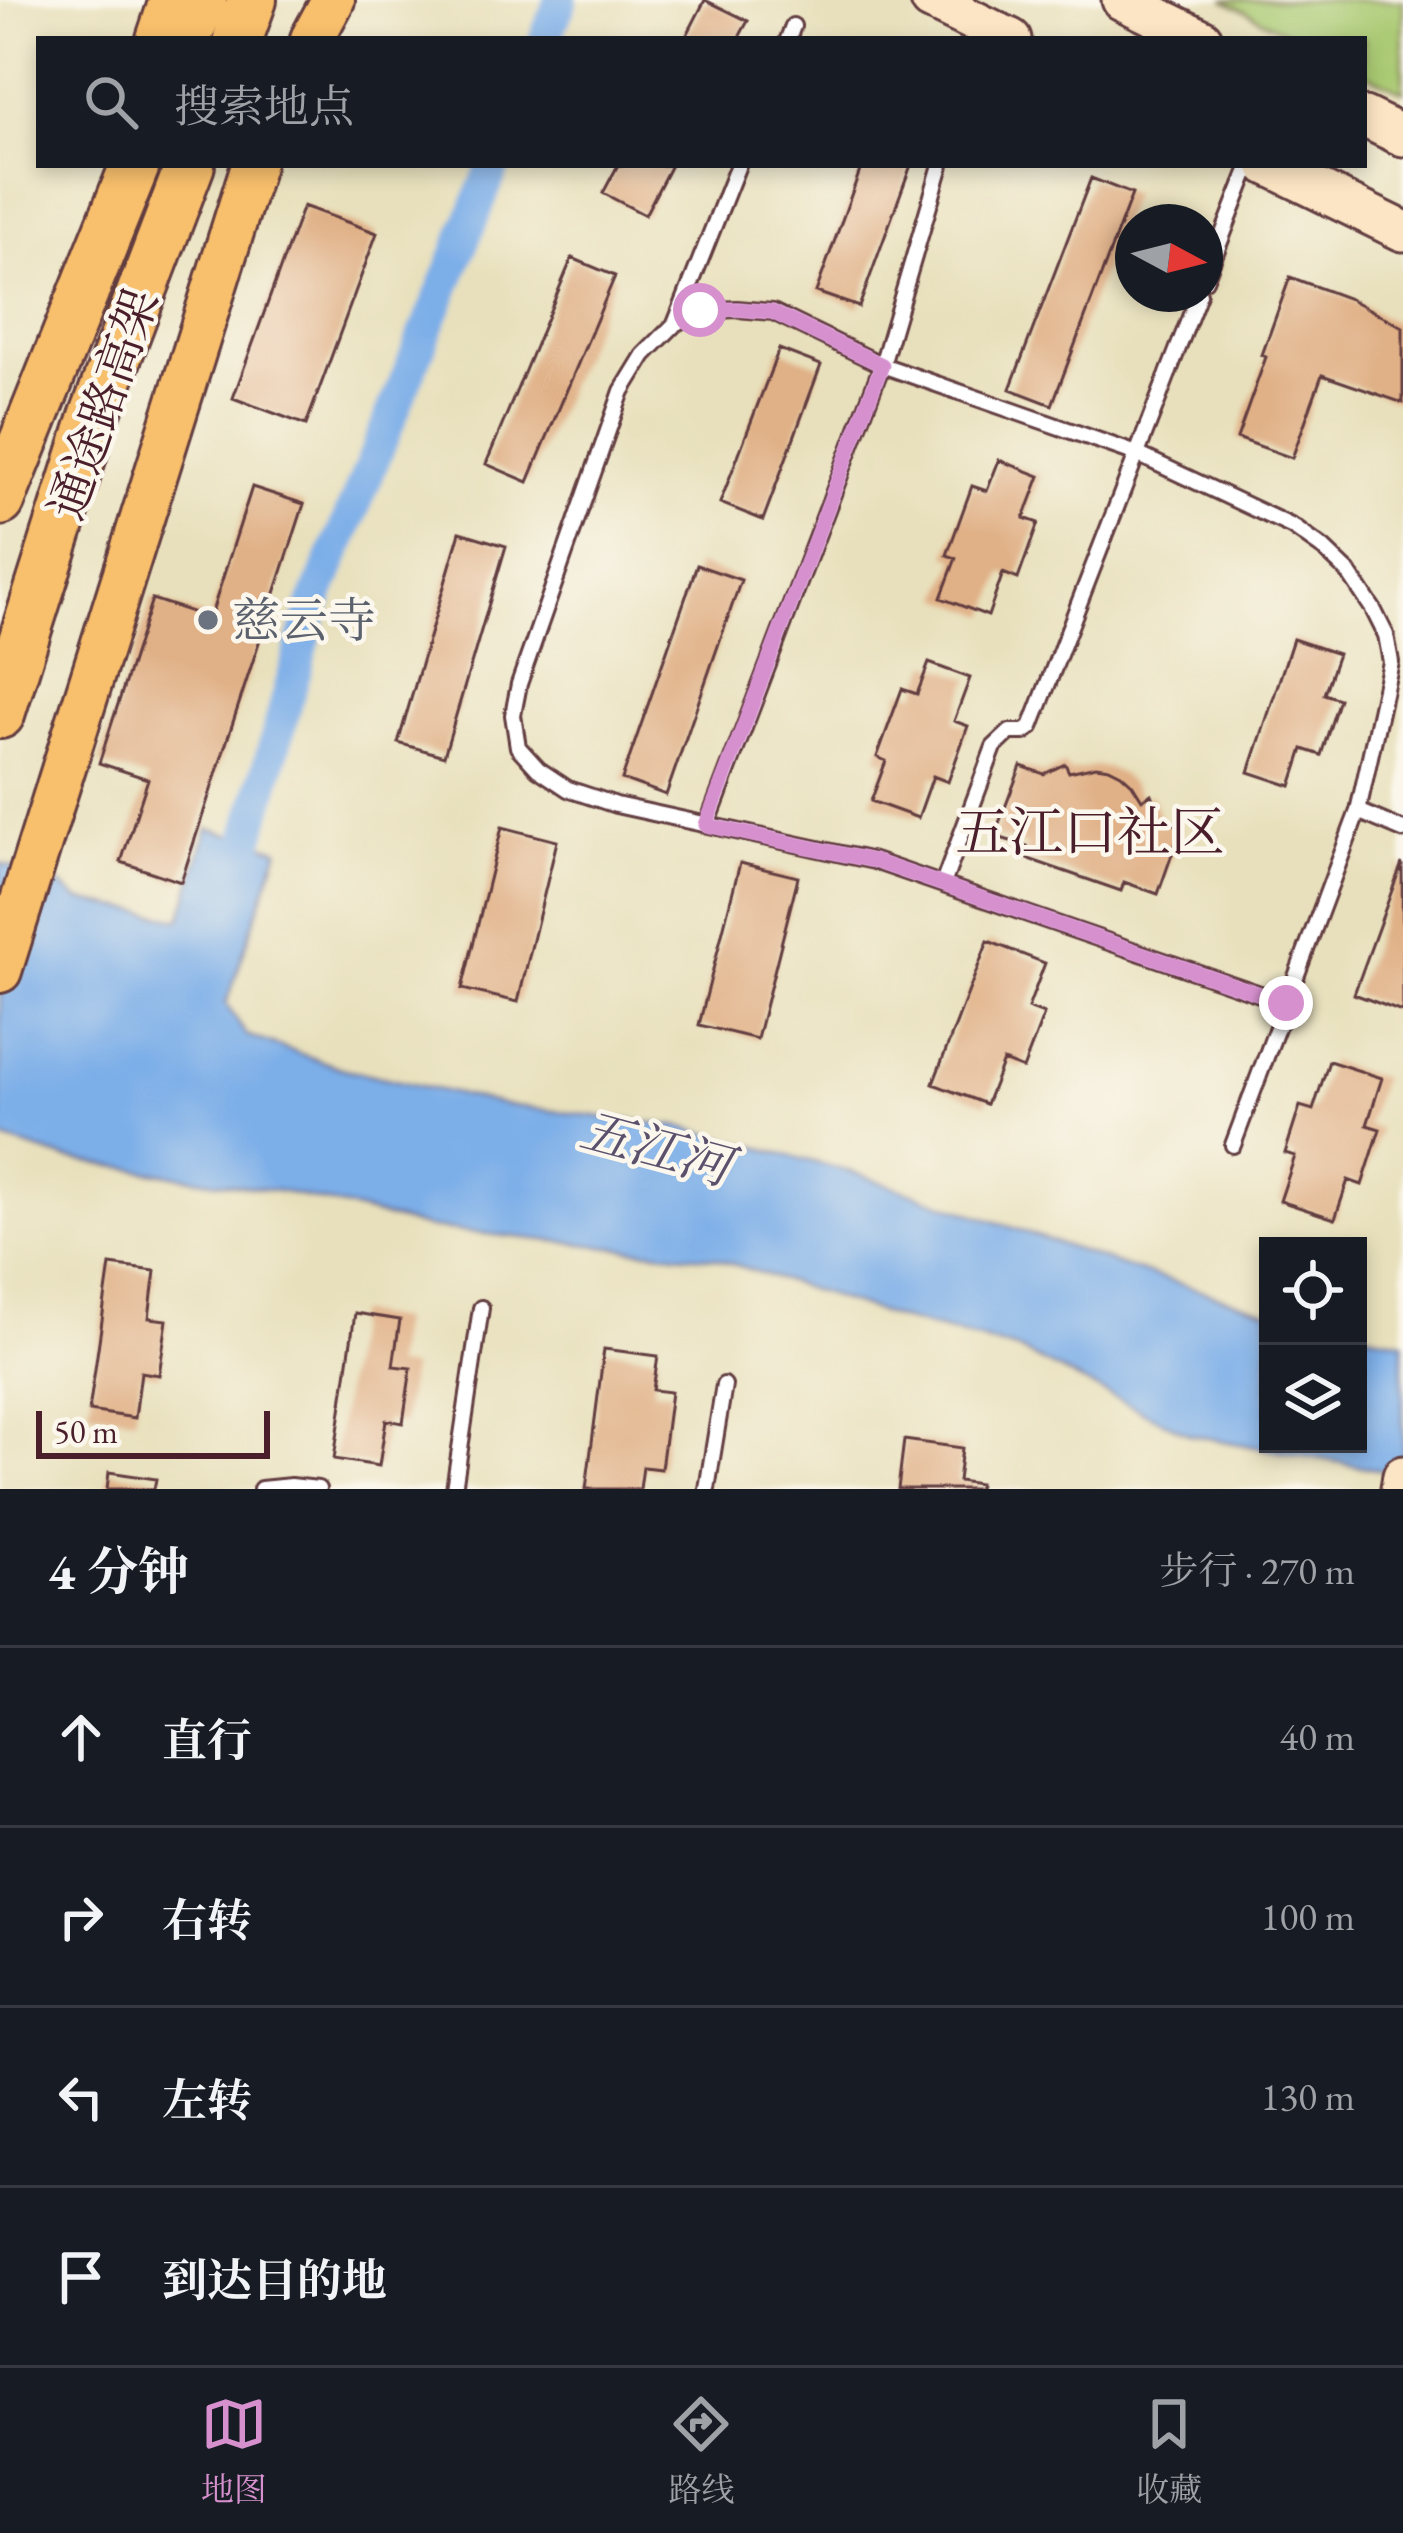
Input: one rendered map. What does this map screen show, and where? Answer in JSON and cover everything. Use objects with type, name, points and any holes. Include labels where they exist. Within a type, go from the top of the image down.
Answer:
[{"type":"highway","points":[[187,36],[202,0]]},
{"type":"highway","points":[[239,36],[253,0]]},
{"type":"highway","name":"通途路高架","points":[[0,501],[134,168]]},
{"type":"highway","name":"通途路高架","points":[[0,714],[94,417],[189,168]]},
{"type":"main road","points":[[159,36],[171,0]]},
{"type":"main road","points":[[313,36],[333,0]]},
{"type":"main road","points":[[932,0],[1005,36]]},
{"type":"main road","points":[[1122,0],[1196,36]]},
{"type":"main road","points":[[1367,118],[1403,136]]},
{"type":"main road","points":[[0,501],[114,168]]},
{"type":"main road","points":[[0,971],[252,168]]},
{"type":"main road","points":[[1274,168],[1403,231]]},
{"type":"main road","points":[[1401,1489],[1403,1476]]},
{"type":"lane","points":[[675,323],[737,168]]},
{"type":"lane","points":[[706,825],[882,365],[940,168]]},
{"type":"lane","points":[[1223,234],[1249,168]]},
{"type":"lane","points":[[1233,1144],[1286,1003],[1358,811],[1390,662],[1385,635],[1349,573],[1293,527],[1136,454],[882,365],[772,312],[700,310],[675,323],[644,355],[622,392],[519,683],[513,715],[518,747],[538,770],[568,789],[616,805],[874,861],[1286,1003]]},
{"type":"lane","points":[[943,884],[994,747],[1010,732],[1031,727],[1192,312]]},
{"type":"lane","points":[[1358,811],[1403,830]]},
{"type":"lane","points":[[454,1489],[481,1308]]},
{"type":"lane","points":[[707,1489],[724,1384]]},
{"type":"lane","points":[[261,1489],[318,1489]]},
{"type":"green space","points":[[1223,0],[1403,0],[1403,92],[1367,74],[1367,36],[1293,36]]},
{"type":"water","name":"五江河","points":[[208,828],[279,849],[226,1004],[246,1035],[341,1068],[506,1105],[682,1127],[855,1173],[1259,1308],[1259,1448],[1191,1435],[1016,1349],[896,1318],[715,1258],[429,1228],[284,1192],[67,1159],[0,1138],[0,863],[58,883],[79,900],[181,919]]},
{"type":"water","points":[[1367,1334],[1403,1341],[1403,1474],[1289,1453],[1367,1453]]},
{"type":"building","points":[[705,0],[748,21],[740,36],[687,36]]},
{"type":"building","points":[[616,168],[669,168],[645,215],[603,193]]},
{"type":"building","points":[[861,168],[910,168],[859,307],[816,292]]},
{"type":"building","points":[[1091,178],[1132,194],[1128,204],[1115,204],[1115,239],[1052,405],[1010,389]]},
{"type":"building","points":[[303,206],[377,233],[306,425],[233,398]]},
{"type":"building","points":[[572,258],[615,276],[528,482],[486,464]]},
{"type":"building","points":[[1290,277],[1350,299],[1403,327],[1403,403],[1322,375],[1292,458],[1237,438]]},
{"type":"building","points":[[779,349],[821,365],[763,520],[720,503]]},
{"type":"building","points":[[999,460],[1040,476],[1024,518],[1038,523],[1018,579],[1003,573],[988,616],[941,598],[956,558],[947,555],[972,486],[987,491]]},
{"type":"building","points":[[252,487],[304,504],[181,882],[121,862],[148,779],[99,763],[152,599],[210,618]]},
{"type":"building","points":[[460,532],[506,546],[444,756],[398,743]]},
{"type":"building","points":[[697,565],[741,580],[666,795],[622,779]]},
{"type":"building","points":[[1293,639],[1338,654],[1324,694],[1339,699],[1321,755],[1303,749],[1291,786],[1249,772]]},
{"type":"building","points":[[929,663],[970,678],[954,721],[968,726],[948,782],[933,776],[918,818],[871,801],[886,761],[877,757],[902,689],[917,694]]},
{"type":"building","points":[[1065,764],[1069,772],[1096,766],[1121,774],[1142,800],[1151,794],[1161,820],[1182,826],[1158,894],[1124,882],[1121,891],[1023,857],[1027,846],[994,836],[1021,766],[1044,774]]},
{"type":"building","points":[[502,827],[557,841],[518,1002],[462,989]]},
{"type":"building","points":[[740,863],[798,877],[757,1039],[699,1025]]},
{"type":"building","points":[[1402,863],[1403,1009],[1402,1012],[1354,994]]},
{"type":"building","points":[[988,941],[1045,963],[1028,1008],[1044,1014],[1023,1069],[1003,1061],[986,1104],[933,1084]]},
{"type":"building","points":[[1329,1061],[1382,1078],[1367,1125],[1380,1129],[1362,1185],[1348,1180],[1335,1219],[1280,1201],[1295,1156],[1285,1153],[1300,1106],[1313,1110]]},
{"type":"building","points":[[110,1265],[155,1271],[149,1318],[167,1320],[159,1375],[141,1372],[135,1418],[89,1411]]},
{"type":"building","points":[[355,1313],[400,1320],[393,1366],[411,1368],[403,1423],[386,1420],[379,1466],[334,1459]]},
{"type":"building","points":[[604,1349],[658,1356],[653,1390],[671,1392],[661,1469],[643,1467],[640,1489],[586,1489]]},
{"type":"building","points":[[904,1440],[962,1448],[958,1481],[979,1484],[978,1489],[898,1489]]},
{"type":"building","points":[[109,1472],[156,1479],[154,1489],[107,1489]]},
{"type":"waterway","points":[[546,36],[561,0]]},
{"type":"waterway","points":[[236,883],[313,607],[493,168]]},
{"type":"place","name":"慈云寺","points":[[208,620]]},
{"type":"district","name":"五江口社区","points":[[1090,832]]},
{"type":"route","points":[[700,310],[772,312],[882,365],[706,825],[874,861],[1286,1003]]}]
